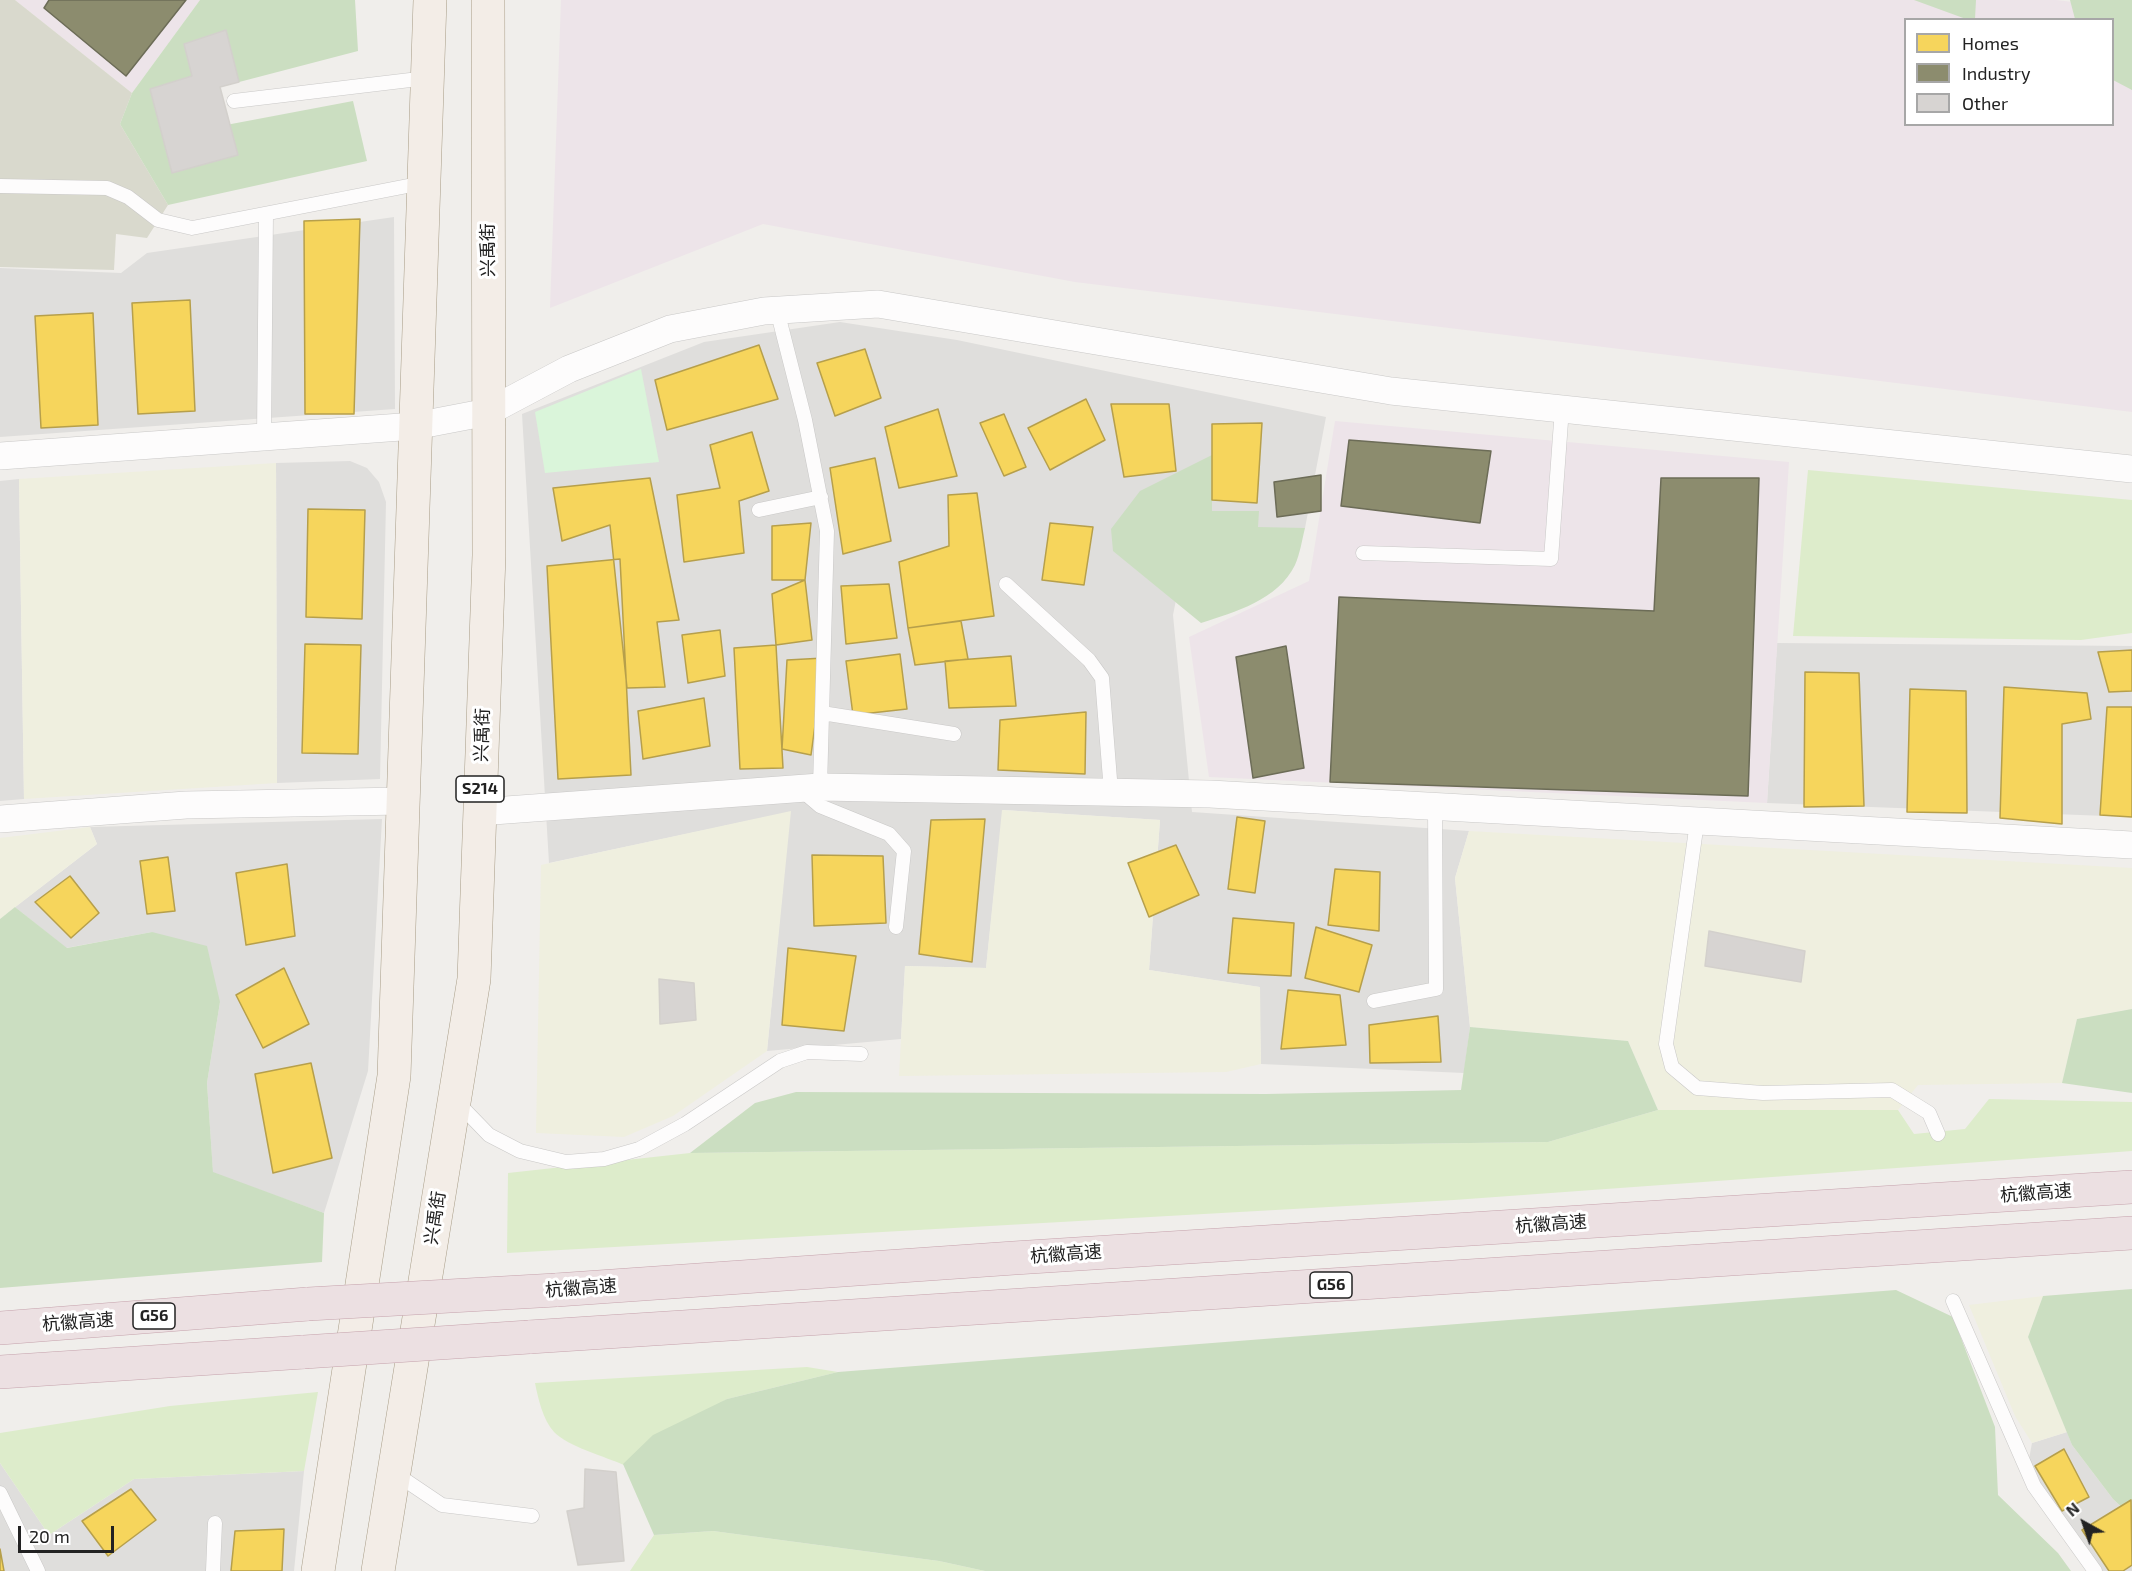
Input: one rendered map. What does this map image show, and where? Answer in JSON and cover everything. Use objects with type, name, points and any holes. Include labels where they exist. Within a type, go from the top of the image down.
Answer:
[{"type":"highway","name":"杭徽高速","points":[[0,1328],[308,1304],[556,1290],[1014,1258],[2132,1187]]},
{"type":"highway","name":"G56","points":[[0,1372],[2132,1233]]},
{"type":"main road","points":[[318,1571],[394,1076],[430,0]]},
{"type":"main road","name":"兴禹街","points":[[378,1571],[474,979],[489,555],[488,0]]},
{"type":"street","points":[[0,456],[415,426],[488,412],[569,369],[670,329],[777,310],[878,304],[1391,390],[2132,470]]},
{"type":"street","points":[[479,812],[809,787],[1111,792],[1210,794],[2132,845]]},
{"type":"street","points":[[0,819],[186,805],[402,801]]},
{"type":"lane","points":[[234,101],[427,78]]},
{"type":"lane","points":[[0,186],[107,188],[128,197],[158,220],[192,228],[423,183]]},
{"type":"lane","points":[[264,436],[266,214]]},
{"type":"lane","points":[[777,310],[805,420],[828,531],[822,713],[809,787],[820,806],[889,834],[904,851],[896,927]]},
{"type":"lane","points":[[1363,553],[1551,559],[1562,408]]},
{"type":"lane","points":[[759,510],[821,497]]},
{"type":"lane","points":[[1006,584],[1089,660],[1102,678],[1111,792]]},
{"type":"lane","points":[[822,713],[954,734]]},
{"type":"lane","points":[[1374,1001],[1436,989],[1436,807]]},
{"type":"lane","points":[[1697,822],[1666,1044],[1672,1067],[1697,1088],[1763,1093],[1892,1090],[1929,1113],[1938,1134]]},
{"type":"lane","points":[[454,1099],[489,1135],[520,1151],[566,1162],[604,1159],[639,1149],[685,1124],[780,1061],[807,1052],[861,1054]]},
{"type":"lane","points":[[1953,1301],[2034,1486],[2095,1571]]},
{"type":"lane","points":[[394,1473],[442,1505],[532,1516]]},
{"type":"lane","points":[[0,1493],[38,1571]]},
{"type":"lane","points":[[213,1571],[215,1522]]},
{"type":"shaded area","points":[[0,0],[15,0],[132,93],[120,124],[168,205],[147,238],[116,234],[114,270],[0,267]]},
{"type":"shaded area","points":[[15,0],[200,0],[132,93]]},
{"type":"shaded area","points":[[561,0],[2056,0],[2132,9],[2132,412],[1075,282],[763,224],[550,308]]},
{"type":"shaded area","points":[[394,217],[395,409],[0,437],[0,268],[121,273],[147,253]]},
{"type":"shaded area","points":[[840,322],[957,340],[1326,417],[1305,528],[1185,555],[1173,615],[1192,812],[1469,831],[1455,878],[1470,1027],[1464,1073],[1261,1064],[1259,987],[1149,970],[1160,820],[1003,810],[986,968],[905,966],[901,1039],[767,1051],[790,812],[549,863],[522,414],[704,342]]},
{"type":"shaded area","points":[[1335,421],[1789,462],[1767,803],[1209,777],[1189,637],[1309,581]]},
{"type":"shaded area","points":[[350,461],[367,468],[379,482],[386,502],[380,779],[277,783],[276,463]]},
{"type":"shaded area","points":[[19,479],[24,799],[0,801],[0,481]]},
{"type":"shaded area","points":[[1777,643],[2132,646],[2132,817],[1767,803]]},
{"type":"shaded area","points":[[382,819],[368,1071],[324,1213],[213,1173],[207,1083],[220,1002],[152,932],[66,948],[15,907],[97,844],[90,827]]},
{"type":"shaded area","points":[[2067,1432],[2072,1445],[2113,1499],[2132,1517],[2132,1571],[2095,1571],[2026,1475],[2032,1443]]},
{"type":"shaded area","points":[[0,1463],[49,1535],[134,1479],[304,1471],[294,1571],[0,1571]]},
{"type":"green space","points":[[200,0],[355,0],[358,51],[220,87],[226,125],[353,101],[367,161],[168,205],[120,124],[132,93]]},
{"type":"green space","points":[[1914,0],[1976,0],[1975,18],[1963,18]]},
{"type":"green space","points":[[2070,0],[2132,0],[2132,90],[2114,81],[2114,18],[2075,18]]},
{"type":"green space","points":[[641,369],[659,462],[545,473],[535,412]]},
{"type":"green space","points":[[1212,455],[1212,511],[1259,511],[1258,527],[1305,528],[1295,565],[1278,587],[1254,603],[1201,623],[1113,551],[1111,529],[1140,491]]},
{"type":"green space","points":[[276,463],[277,783],[24,799],[19,479]]},
{"type":"green space","points":[[1808,470],[2132,500],[2132,633],[2081,640],[1793,636]]},
{"type":"green space","points":[[1002,810],[1160,820],[1149,970],[1260,987],[1261,1064],[1226,1072],[899,1076],[905,966],[986,968]]},
{"type":"green space","points":[[791,811],[767,1051],[673,1116],[624,1137],[536,1133],[541,865]]},
{"type":"green space","points":[[90,827],[97,844],[0,919],[0,838]]},
{"type":"green space","points":[[1469,831],[2132,868],[2132,1009],[2077,1019],[2062,1083],[1918,1085],[1898,1110],[1658,1110],[1628,1041],[1470,1027],[1455,878]]},
{"type":"green space","points":[[15,907],[67,948],[152,932],[207,946],[220,1002],[207,1083],[213,1172],[324,1213],[322,1262],[0,1288],[0,919]]},
{"type":"green space","points":[[2132,1009],[2132,1093],[2062,1083],[2077,1019]]},
{"type":"green space","points":[[1470,1027],[1628,1041],[1658,1110],[1548,1142],[690,1153],[755,1103],[796,1092],[1266,1094],[1461,1090]]},
{"type":"green space","points":[[1989,1099],[2132,1102],[2132,1151],[1454,1200],[507,1253],[508,1173],[690,1153],[1548,1142],[1658,1110],[1898,1110],[1914,1134],[1965,1129]]},
{"type":"green space","points":[[2132,1289],[2132,1517],[2113,1499],[2072,1445],[2028,1337],[2043,1296]]},
{"type":"green space","points":[[1896,1290],[1953,1317],[1995,1427],[1998,1495],[2058,1553],[2071,1571],[985,1571],[939,1561],[713,1531],[654,1535],[623,1464],[653,1435],[727,1399],[838,1372]]},
{"type":"green space","points":[[2043,1296],[2028,1337],[2067,1432],[2032,1443],[2015,1416],[1969,1305]]},
{"type":"green space","points":[[807,1367],[838,1372],[727,1399],[624,1465],[577,1446],[554,1432],[544,1415],[535,1383]]},
{"type":"green space","points":[[318,1392],[304,1471],[134,1479],[49,1535],[0,1463],[0,1433],[170,1406]]},
{"type":"green space","points":[[713,1531],[939,1561],[985,1571],[630,1571],[654,1535]]},
{"type":"building: Homes","points":[[360,219],[354,414],[305,414],[304,221]]},
{"type":"building: Homes","points":[[190,300],[195,411],[138,414],[132,303]]},
{"type":"building: Homes","points":[[93,313],[98,425],[41,428],[35,316]]},
{"type":"building: Homes","points":[[759,345],[778,399],[667,430],[655,380]]},
{"type":"building: Homes","points":[[865,349],[881,398],[835,416],[817,363]]},
{"type":"building: Homes","points":[[1086,399],[1105,440],[1050,470],[1028,428]]},
{"type":"building: Homes","points":[[1111,404],[1169,404],[1176,471],[1124,477]]},
{"type":"building: Homes","points":[[938,409],[957,476],[899,488],[885,427]]},
{"type":"building: Homes","points":[[1004,414],[1026,467],[1004,476],[980,423]]},
{"type":"building: Homes","points":[[1262,423],[1257,503],[1212,500],[1212,424]]},
{"type":"building: Homes","points":[[752,432],[769,491],[739,501],[744,553],[684,562],[677,495],[720,488],[710,445]]},
{"type":"building: Homes","points":[[875,458],[891,541],[843,554],[830,468]]},
{"type":"building: Homes","points":[[650,478],[679,620],[657,622],[665,687],[627,688],[610,525],[562,541],[553,488]]},
{"type":"building: Homes","points":[[977,493],[994,616],[908,628],[899,562],[949,546],[948,495]]},
{"type":"building: Homes","points":[[308,509],[365,510],[362,619],[306,617]]},
{"type":"building: Homes","points":[[811,523],[805,580],[772,580],[772,526]]},
{"type":"building: Homes","points":[[1050,523],[1093,527],[1084,585],[1042,580]]},
{"type":"building: Homes","points":[[620,559],[631,775],[558,779],[547,566]]},
{"type":"building: Homes","points":[[805,580],[812,640],[776,645],[772,594]]},
{"type":"building: Homes","points":[[889,584],[897,638],[846,644],[841,586]]},
{"type":"building: Homes","points":[[961,621],[968,659],[915,665],[908,628]]},
{"type":"building: Homes","points":[[720,630],[725,676],[688,683],[682,635]]},
{"type":"building: Homes","points":[[305,644],[361,645],[358,754],[302,753]]},
{"type":"building: Homes","points":[[776,645],[783,768],[740,769],[734,648]]},
{"type":"building: Homes","points":[[2132,650],[2132,691],[2109,692],[2098,652]]},
{"type":"building: Homes","points":[[900,654],[907,709],[853,715],[846,661]]},
{"type":"building: Homes","points":[[1011,656],[1016,706],[949,708],[945,661]]},
{"type":"building: Homes","points":[[824,658],[811,755],[782,749],[787,660]]},
{"type":"building: Homes","points":[[1805,672],[1859,673],[1864,806],[1804,807]]},
{"type":"building: Homes","points":[[2004,687],[2087,693],[2091,719],[2062,724],[2062,824],[2000,818]]},
{"type":"building: Homes","points":[[1910,689],[1966,691],[1967,813],[1907,812]]},
{"type":"building: Homes","points":[[704,698],[710,746],[643,759],[638,711]]},
{"type":"building: Homes","points":[[2107,707],[2132,707],[2132,817],[2100,815]]},
{"type":"building: Homes","points":[[1086,712],[1085,774],[998,770],[1000,720]]},
{"type":"building: Homes","points":[[1237,817],[1265,821],[1255,893],[1228,889]]},
{"type":"building: Homes","points":[[985,819],[972,962],[919,954],[931,820]]},
{"type":"building: Homes","points":[[1176,845],[1199,895],[1149,917],[1128,863]]},
{"type":"building: Homes","points":[[812,855],[883,856],[886,923],[814,926]]},
{"type":"building: Homes","points":[[168,857],[175,911],[147,914],[140,861]]},
{"type":"building: Homes","points":[[287,864],[295,936],[246,945],[236,873]]},
{"type":"building: Homes","points":[[1335,869],[1380,872],[1379,931],[1328,925]]},
{"type":"building: Homes","points":[[70,876],[99,913],[71,938],[35,902]]},
{"type":"building: Homes","points":[[1233,918],[1294,923],[1291,976],[1228,973]]},
{"type":"building: Homes","points":[[1316,927],[1372,945],[1359,992],[1305,978]]},
{"type":"building: Homes","points":[[788,948],[856,956],[844,1031],[782,1025]]},
{"type":"building: Homes","points":[[284,968],[309,1024],[263,1048],[236,995]]},
{"type":"building: Homes","points":[[1288,990],[1340,995],[1346,1045],[1281,1049]]},
{"type":"building: Homes","points":[[1438,1016],[1441,1062],[1370,1063],[1369,1025]]},
{"type":"building: Homes","points":[[311,1063],[332,1158],[273,1173],[255,1074]]},
{"type":"building: Homes","points":[[2064,1449],[2089,1497],[2062,1511],[2035,1466]]},
{"type":"building: Homes","points":[[131,1489],[156,1520],[108,1556],[82,1521]]},
{"type":"building: Homes","points":[[2131,1500],[2132,1565],[2123,1571],[2109,1571],[2082,1530]]},
{"type":"building: Homes","points":[[284,1529],[282,1571],[231,1571],[235,1531]]},
{"type":"building: Homes","points":[[0,1549],[4,1571],[0,1571]]},
{"type":"building: Industry","points":[[49,0],[186,0],[126,76],[44,8]]},
{"type":"building: Industry","points":[[1349,440],[1491,451],[1480,523],[1341,506]]},
{"type":"building: Industry","points":[[1321,475],[1321,511],[1277,517],[1274,482]]},
{"type":"building: Industry","points":[[1661,478],[1759,478],[1748,796],[1330,782],[1339,597],[1654,611]]},
{"type":"building: Industry","points":[[1286,646],[1304,768],[1253,778],[1236,657]]},
{"type":"building: Other","points":[[226,30],[239,82],[220,87],[238,155],[172,173],[150,89],[192,76],[184,44]]},
{"type":"building: Other","points":[[1709,931],[1805,951],[1801,982],[1705,966]]},
{"type":"building: Other","points":[[659,979],[694,983],[696,1020],[660,1024]]},
{"type":"building: Other","points":[[585,1469],[616,1472],[624,1561],[578,1565],[567,1511],[584,1508]]}]
